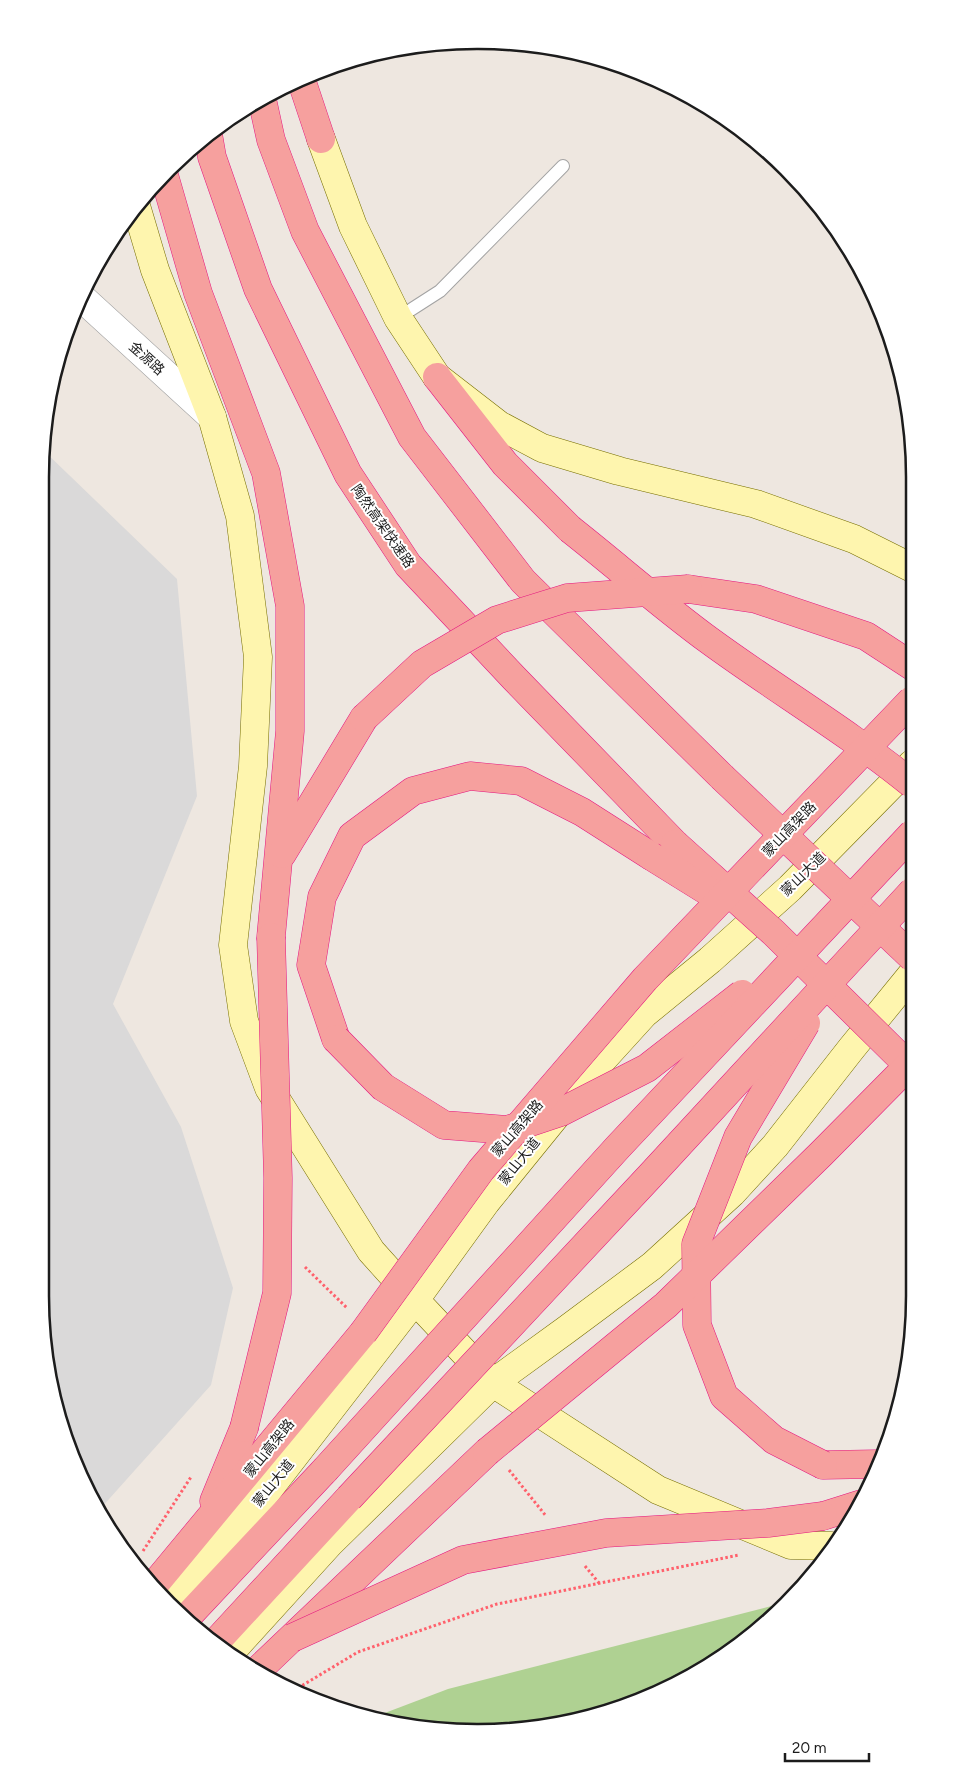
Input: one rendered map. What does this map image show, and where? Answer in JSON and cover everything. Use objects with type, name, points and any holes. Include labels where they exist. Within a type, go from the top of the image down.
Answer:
[{"type":"highway","points":[[304,85],[321,139]]},
{"type":"highway","points":[[263,106],[271,140],[305,232],[412,437],[523,581],[722,777],[906,951]]},
{"type":"highway","name":"陶然高架快速路","points":[[209,143],[212,157],[258,289],[348,474],[408,564],[514,678],[663,850]]},
{"type":"highway","points":[[166,183],[198,293],[266,473],[290,606],[290,730],[271,937],[278,1178],[277,1293],[244,1428],[202,1530]]},
{"type":"highway","points":[[437,378],[505,464],[570,529],[708,640],[886,763],[906,779]]},
{"type":"highway","points":[[278,860],[364,718],[422,664],[497,620],[567,598],[688,589],[756,599],[866,636],[906,662]]},
{"type":"highway","name":"蒙山高架路","points":[[157,1580],[202,1530],[363,1333],[481,1170],[645,979],[906,706]]},
{"type":"highway","points":[[811,941],[647,1068],[561,1112],[507,1130],[444,1125],[383,1087],[336,1039],[311,965],[322,897],[352,836],[413,791],[470,776],[521,781],[663,850],[774,933],[886,1043],[906,1063]]},
{"type":"highway","points":[[190,1614],[326,1470],[618,1147],[906,840]]},
{"type":"highway","points":[[219,1638],[906,899]]},
{"type":"highway","points":[[835,975],[738,1137],[696,1244],[697,1325],[724,1396],[774,1440],[823,1465],[872,1464]]},
{"type":"highway","points":[[886,1043],[906,1076]]},
{"type":"highway","points":[[262,1666],[487,1452],[666,1305],[821,1154],[906,1067]]},
{"type":"highway","points":[[824,1516],[850,1507]]},
{"type":"highway","points":[[292,1638],[463,1560],[606,1533],[768,1523],[846,1515]]},
{"type":"main road","points":[[321,139],[353,226],[398,318],[437,378],[499,424],[542,448],[620,471],[756,504],[854,539],[906,565]]},
{"type":"main road","points":[[138,214],[155,270],[212,417],[240,516],[258,657],[253,766],[233,945],[244,1021],[269,1088],[371,1250],[415,1300],[493,1382],[658,1490],[791,1544],[826,1546]]},
{"type":"main road","name":"蒙山大道","points":[[173,1598],[265,1494],[415,1300],[486,1202],[594,1068],[644,1014],[710,960],[790,888],[906,770]]},
{"type":"main road","points":[[234,1649],[329,1544],[493,1382],[652,1266],[732,1193],[775,1146],[906,982]]},
{"type":"street","name":"金源路","points":[[86,302],[212,417]]},
{"type":"lane","points":[[398,318],[440,291],[563,166]]},
{"type":"path","points":[[301,1686],[358,1652],[497,1604],[743,1554]]},
{"type":"shaded area","points":[[50,456],[177,579],[197,796],[113,1004],[181,1127],[233,1288],[211,1385],[104,1505],[81,1460],[63,1406],[52,1351],[50,1324]]},
{"type":"green space","points":[[774,1605],[739,1636],[692,1667],[642,1692],[588,1710],[533,1721],[478,1724],[422,1721],[383,1714],[448,1689]]}]
